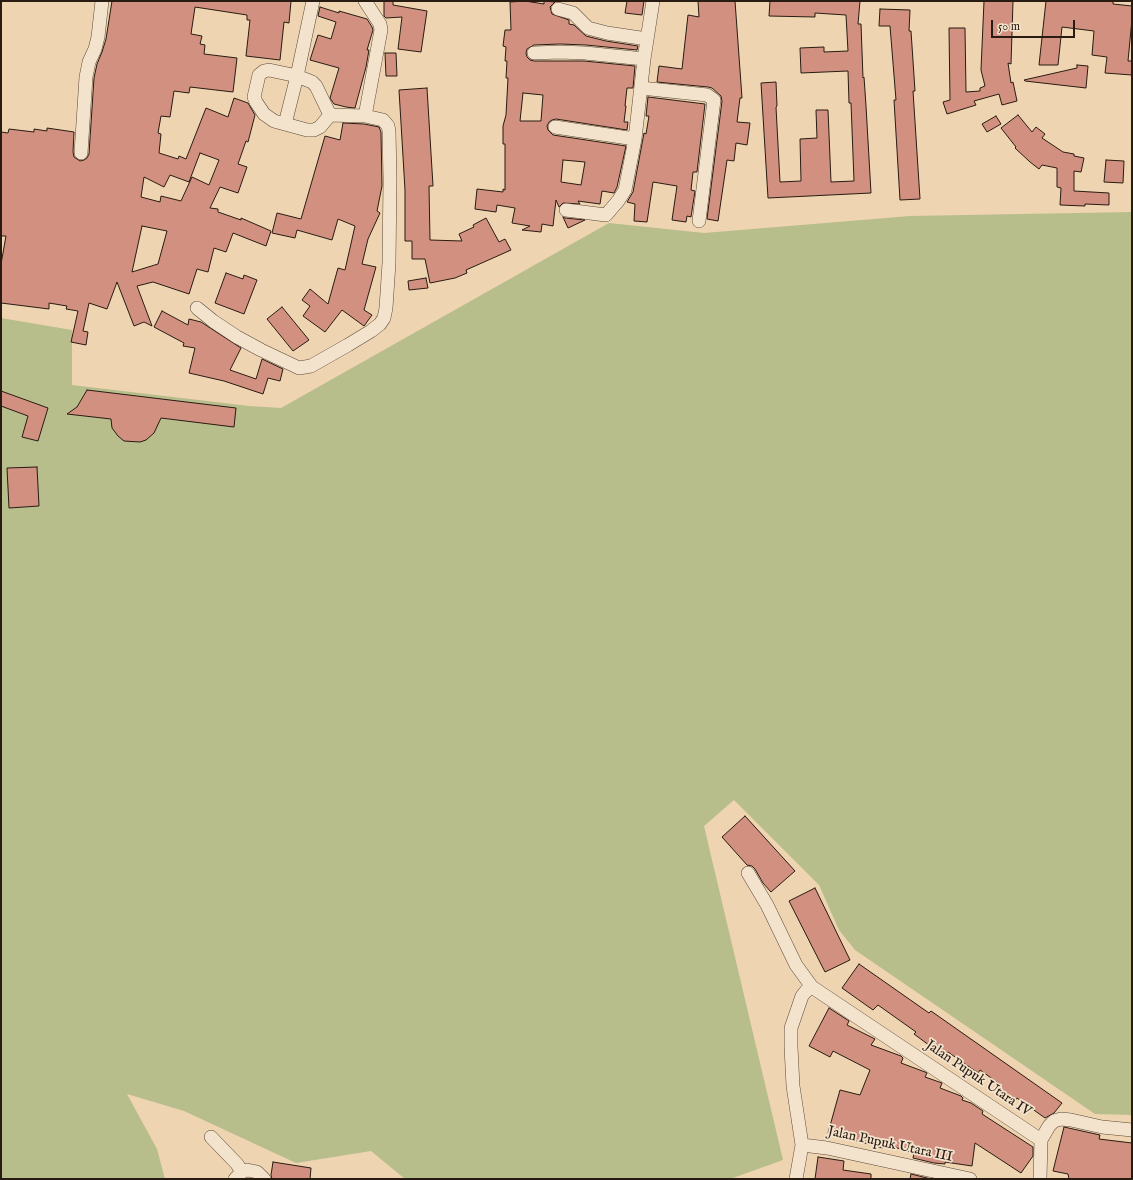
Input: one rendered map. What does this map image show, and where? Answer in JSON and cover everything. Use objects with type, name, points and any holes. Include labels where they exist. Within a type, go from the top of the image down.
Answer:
[{"type":"street","points":[[81,153],[86,77],[89,62],[98,37],[102,1]]},
{"type":"street","points":[[285,124],[313,1]]},
{"type":"street","points":[[365,1],[380,24],[381,30],[365,116]]},
{"type":"street","points":[[566,210],[606,215],[625,190],[635,139],[644,59],[653,1]]},
{"type":"street","points":[[558,9],[573,13],[588,28],[606,33],[647,39]]},
{"type":"street","points":[[534,53],[585,53],[644,59]]},
{"type":"street","points":[[269,70],[309,80],[315,84],[330,115],[320,127],[314,130],[307,130],[274,120],[264,114],[254,97],[259,75],[264,71],[269,70]]},
{"type":"street","points":[[641,88],[707,95],[714,100],[699,221]]},
{"type":"street","points":[[197,308],[213,321],[237,336],[261,350],[299,368],[311,366],[371,331],[380,324],[384,318],[386,308],[389,263],[389,131],[386,122],[382,120],[365,116],[330,115]]},
{"type":"street","points":[[555,127],[635,139]]},
{"type":"street","points":[[748,873],[796,965],[812,987],[802,996],[791,1028],[793,1086],[802,1145],[796,1179]]},
{"type":"street","name":"Jalan Pupuk Utara IV","points":[[812,987],[1041,1140]]},
{"type":"street","points":[[1040,1179],[1041,1140],[1049,1126],[1054,1121],[1061,1119],[1132,1130]]},
{"type":"street","points":[[212,1137],[237,1164],[238,1176],[247,1170],[257,1172],[264,1179]]},
{"type":"street","name":"Jalan Pupuk Utara III","points":[[802,1145],[827,1148],[970,1179]]},
{"type":"green space","points":[[1132,212],[1132,1115],[1095,1114],[855,950],[839,930],[819,885],[734,800],[704,826],[783,1160],[730,1179],[405,1179],[371,1151],[296,1163],[184,1111],[127,1094],[157,1149],[165,1179],[1,1179],[1,318],[72,330],[72,385],[249,406],[281,408],[609,223],[704,233],[910,216]]},
{"type":"building","points":[[112,1],[291,1],[289,23],[284,22],[280,60],[246,56],[250,20],[247,20],[247,15],[195,7],[191,34],[202,36],[200,44],[205,45],[204,54],[237,58],[233,92],[190,87],[189,93],[174,91],[170,117],[161,116],[158,133],[161,134],[159,153],[178,159],[179,156],[186,159],[206,108],[228,117],[234,98],[248,103],[255,115],[248,142],[246,141],[238,164],[247,167],[238,193],[220,187],[210,208],[218,209],[218,212],[241,220],[241,218],[271,231],[266,246],[233,233],[226,252],[214,248],[208,272],[197,269],[189,294],[153,282],[137,286],[152,326],[144,322],[134,326],[117,282],[107,309],[89,303],[83,331],[88,332],[86,345],[71,342],[78,311],[66,309],[67,306],[49,303],[49,309],[1,303],[1,264],[6,236],[1,236],[1,132],[8,133],[9,129],[34,132],[34,129],[47,131],[47,128],[74,132],[74,157],[80,161],[87,158],[89,154],[94,78],[97,64],[106,39]],"holes":[[[200,153],[219,160],[209,185],[192,177],[181,201],[161,196],[160,202],[141,197],[144,177],[164,187],[170,175],[189,182]],[[142,226],[167,231],[158,264],[132,272]]]},
{"type":"building","points":[[384,1],[393,1],[393,5],[427,11],[421,52],[398,49],[402,17],[386,18],[384,16]]},
{"type":"building","points":[[525,1],[544,4],[544,1],[555,2],[550,7],[552,14],[569,20],[569,24],[574,25],[586,36],[638,46],[637,50],[560,44],[534,45],[527,49],[527,57],[534,61],[584,61],[635,66],[633,88],[627,88],[624,122],[628,122],[627,130],[556,119],[549,122],[547,126],[548,130],[553,135],[626,146],[617,187],[614,193],[602,191],[600,204],[578,201],[580,204],[563,203],[559,207],[556,200],[553,226],[542,224],[541,232],[522,230],[530,226],[512,223],[515,208],[497,205],[496,212],[475,209],[477,189],[503,192],[503,189],[505,190],[505,144],[503,144],[503,126],[506,115],[508,78],[506,78],[506,47],[503,46],[505,30],[511,30],[510,2]],"holes":[[[523,93],[543,95],[541,121],[520,121]],[[563,160],[585,162],[581,185],[561,182]]]},
{"type":"building","points":[[627,1],[644,1],[642,15],[625,13]]},
{"type":"building","points":[[698,1],[735,1],[742,98],[740,98],[737,122],[750,123],[747,145],[736,143],[734,161],[727,160],[718,221],[707,219],[722,101],[721,96],[712,88],[708,87],[657,82],[659,66],[682,69],[688,15],[699,17]]},
{"type":"building","points":[[770,1],[860,1],[858,24],[861,24],[871,193],[768,198],[761,83],[776,82],[780,182],[801,181],[800,139],[817,138],[816,110],[828,110],[831,182],[854,181],[851,103],[849,103],[848,71],[801,73],[800,48],[824,47],[824,52],[848,51],[846,15],[815,13],[815,17],[769,16]]},
{"type":"building","points":[[984,1],[1013,1],[1011,64],[1008,63],[1011,83],[1013,82],[1017,101],[1002,105],[999,94],[974,101],[976,105],[947,114],[943,102],[950,100],[949,28],[965,28],[966,92],[980,91],[980,88],[985,86],[981,70]]},
{"type":"building","points":[[1046,1],[1113,1],[1113,4],[1132,6],[1128,61],[1132,61],[1132,75],[1105,73],[1107,57],[1092,55],[1094,31],[1062,27],[1058,65],[1039,65]]},
{"type":"building","points":[[320,7],[367,19],[372,27],[373,30],[367,50],[369,50],[366,67],[355,108],[334,104],[330,98],[339,68],[310,60],[318,35],[331,39],[336,22],[318,16]]},
{"type":"building","points":[[880,9],[910,10],[909,31],[911,31],[915,91],[913,91],[920,199],[900,200],[894,100],[896,100],[890,26],[879,26]]},
{"type":"building","points":[[385,53],[396,53],[397,76],[386,76]]},
{"type":"building","points":[[1077,65],[1088,66],[1086,88],[1024,80],[1077,68]]},
{"type":"building","points":[[427,88],[433,186],[429,186],[430,240],[462,241],[459,234],[474,227],[473,225],[486,218],[499,242],[505,239],[511,250],[466,270],[467,273],[455,278],[430,283],[425,259],[412,259],[412,241],[405,241],[405,190],[399,90]]},
{"type":"building","points":[[648,97],[705,104],[697,172],[693,172],[691,190],[695,191],[691,217],[687,216],[686,222],[672,220],[677,186],[653,182],[647,222],[634,221],[635,204],[627,202],[633,192],[644,133],[646,134],[649,116],[646,116]]},
{"type":"building","points":[[1018,115],[1032,132],[1036,127],[1045,134],[1042,138],[1063,152],[1084,158],[1081,172],[1074,171],[1074,191],[1109,193],[1109,205],[1060,205],[1061,188],[1057,187],[1057,168],[1042,165],[1039,169],[1015,148],[1016,147],[1001,128]]},
{"type":"building","points":[[996,116],[1001,124],[987,132],[982,124]]},
{"type":"building","points":[[343,123],[364,124],[379,127],[381,132],[382,186],[377,211],[380,213],[368,239],[362,264],[376,267],[364,310],[372,315],[364,326],[342,310],[325,332],[303,316],[310,306],[302,300],[310,289],[328,304],[338,268],[345,270],[355,226],[338,219],[332,240],[297,230],[295,238],[272,233],[277,213],[301,219],[325,136],[340,140]]},
{"type":"building","points":[[1106,160],[1124,161],[1123,183],[1104,182]]},
{"type":"building","points":[[563,217],[565,218],[585,220],[568,228]]},
{"type":"building","points":[[226,273],[243,279],[244,275],[257,280],[244,314],[215,303]]},
{"type":"building","points":[[426,278],[428,288],[409,290],[408,281]]},
{"type":"building","points":[[282,307],[309,340],[293,351],[267,319]]},
{"type":"building","points":[[162,311],[188,325],[189,319],[201,322],[241,348],[230,370],[256,379],[262,359],[283,369],[280,381],[268,378],[263,394],[224,381],[189,373],[195,348],[183,346],[184,343],[154,327]]},
{"type":"building","points":[[87,390],[236,408],[234,427],[161,418],[154,433],[146,440],[140,442],[124,441],[112,428],[111,419],[67,414],[77,407]]},
{"type":"building","points":[[1,391],[48,408],[38,441],[22,437],[28,416],[1,406]]},
{"type":"building","points":[[37,467],[39,506],[9,508],[7,468]]},
{"type":"building","points":[[745,816],[795,871],[771,892],[763,883],[755,869],[752,866],[747,865],[722,837]]},
{"type":"building","points":[[815,888],[850,960],[825,972],[789,901]]},
{"type":"building","points":[[859,964],[929,1013],[931,1011],[1062,1103],[1054,1113],[1045,1118],[1017,1098],[1015,1101],[997,1089],[1001,1085],[980,1070],[978,1073],[948,1052],[945,1057],[914,1034],[916,1032],[878,1005],[873,1010],[842,988]]},
{"type":"building","points":[[829,1008],[849,1021],[847,1025],[875,1039],[871,1045],[901,1056],[903,1058],[901,1063],[927,1073],[925,1077],[942,1083],[940,1088],[961,1096],[963,1098],[962,1100],[971,1103],[983,1111],[982,1114],[1033,1147],[1033,1156],[1021,1173],[975,1143],[972,1166],[945,1162],[945,1164],[934,1163],[913,1158],[914,1153],[884,1144],[883,1148],[828,1133],[840,1090],[860,1095],[870,1070],[833,1051],[830,1057],[809,1046]]},
{"type":"building","points":[[1064,1127],[1100,1135],[1099,1139],[1132,1143],[1132,1179],[1069,1179],[1068,1174],[1053,1171]]},
{"type":"building","points":[[818,1157],[844,1161],[843,1170],[871,1174],[871,1179],[815,1179]]},
{"type":"building","points":[[273,1162],[311,1168],[310,1179],[272,1179],[271,1175]]},
{"type":"building","points":[[911,1174],[931,1179],[910,1179]]}]
